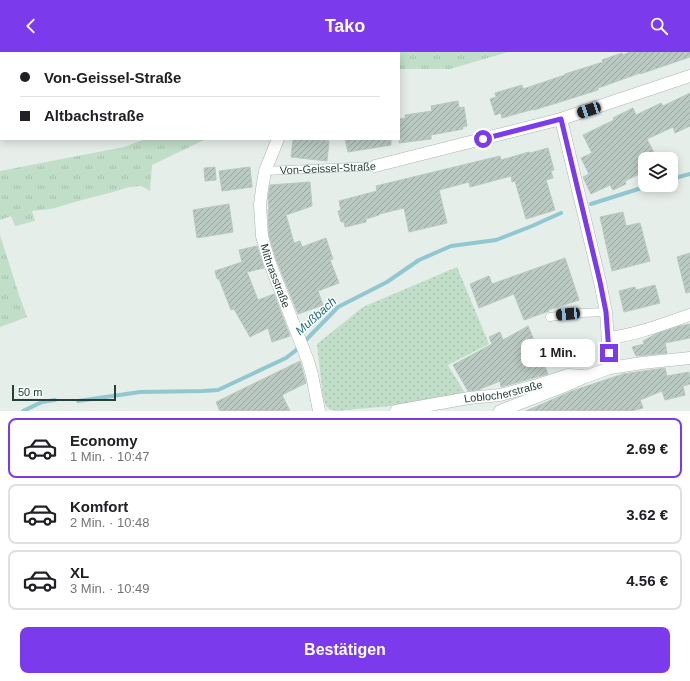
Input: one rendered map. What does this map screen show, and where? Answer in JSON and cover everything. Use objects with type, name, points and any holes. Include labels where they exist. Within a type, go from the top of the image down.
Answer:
[{"type":"street","name":"Von-Geissel-Straße","points":[[375,166],[561,119],[690,76]]},
{"type":"street","points":[[561,119],[596,260],[606,312],[610,368]]},
{"type":"street","name":"Mithrasstraße","points":[[278,140],[265,170],[260,205],[262,236],[269,261],[308,361],[314,381],[319,411]]},
{"type":"street","points":[[608,338],[634,334],[690,315]]},
{"type":"street","points":[[500,411],[610,368],[690,358]]},
{"type":"street","name":"Loblocherstraße","points":[[396,411],[469,398],[500,395],[568,375],[585,377]]},
{"type":"lane","name":"Von-Geissel-Straße","points":[[265,170],[375,166]]},
{"type":"lane","points":[[550,317],[557,315],[606,312]]},
{"type":"green space","points":[[400,52],[508,52],[450,69],[400,69]]},
{"type":"green space","points":[[143,140],[204,140],[152,165],[150,191],[141,186],[129,187],[51,209],[32,211],[35,221],[15,226],[11,216],[0,220],[0,171],[124,147]]},
{"type":"green space","points":[[0,235],[27,317],[0,327]]},
{"type":"green space","points":[[457,267],[489,344],[448,365],[465,393],[412,404],[336,411],[329,409],[326,406],[323,397],[317,344],[363,307]]},
{"type":"building","points":[[630,52],[690,52],[690,57],[598,88],[598,90],[534,110],[502,118],[501,113],[495,115],[490,99],[496,97],[495,93],[522,85],[523,89],[603,62],[602,60],[622,53],[623,55]]},
{"type":"building","points":[[690,93],[690,126],[675,133],[673,127],[647,139],[654,152],[638,152],[638,174],[625,181],[626,184],[613,190],[610,185],[591,194],[583,177],[589,174],[581,158],[592,153],[583,135],[614,120],[613,118],[633,108],[636,115],[661,103],[663,106]]},
{"type":"building","points":[[458,101],[459,108],[464,107],[467,126],[462,127],[463,129],[431,135],[431,139],[399,143],[400,119],[406,118],[405,115],[432,111],[431,106]]},
{"type":"building","points":[[293,140],[329,141],[327,161],[291,157]]},
{"type":"building","points":[[345,140],[391,140],[391,145],[348,152]]},
{"type":"building","points":[[548,148],[554,170],[551,171],[553,178],[546,180],[555,210],[526,219],[515,181],[512,182],[511,176],[470,187],[469,182],[439,190],[447,223],[409,232],[404,208],[379,214],[366,219],[366,222],[345,227],[344,222],[341,222],[338,211],[341,210],[339,201],[377,191],[376,186],[500,156],[501,160]]},
{"type":"building","points":[[215,167],[216,180],[205,181],[204,168]]},
{"type":"building","points":[[250,167],[252,187],[222,191],[219,171]]},
{"type":"building","points":[[310,182],[312,206],[286,215],[294,243],[300,241],[302,247],[326,238],[333,259],[330,260],[339,283],[318,291],[323,305],[298,314],[276,259],[269,235],[268,198],[270,185]]},
{"type":"building","points":[[229,204],[233,232],[197,238],[193,210]]},
{"type":"building","points":[[623,212],[626,226],[640,223],[650,261],[612,271],[600,217]]},
{"type":"building","points":[[257,246],[264,268],[247,272],[258,300],[274,294],[290,336],[272,342],[268,328],[250,337],[234,309],[231,310],[215,271],[242,262],[239,250]]},
{"type":"building","points":[[690,253],[690,292],[686,293],[677,257]]},
{"type":"building","points":[[565,258],[579,300],[524,320],[514,294],[479,308],[470,284],[489,276],[492,284]]},
{"type":"building","points":[[655,285],[660,303],[624,312],[619,291],[635,287],[636,290]]},
{"type":"building","points":[[690,324],[690,338],[665,343],[667,353],[636,356],[632,347],[644,344],[643,341],[656,334]]},
{"type":"building","points":[[528,326],[548,374],[501,387],[500,381],[478,390],[468,391],[453,365],[492,344],[489,337],[500,332],[503,340]]},
{"type":"building","points":[[300,361],[306,383],[282,395],[290,411],[220,411],[216,402]]},
{"type":"building","points":[[665,368],[667,376],[689,372],[690,384],[683,386],[685,395],[665,400],[662,391],[640,400],[643,408],[632,411],[526,411],[572,391],[623,374]]},
{"type":"waterway","name":"Mußbach","points":[[678,177],[690,174]]},
{"type":"waterway","name":"Mußbach","points":[[591,204],[638,189]]},
{"type":"waterway","name":"Mußbach","points":[[78,401],[140,392],[218,390],[286,358],[295,351],[338,307],[387,282],[419,260],[451,246],[496,240],[561,213]]},
{"type":"waterway","name":"Mußbach","points":[[23,411],[42,402],[55,400]]},
{"type":"route","points":[[483,139],[561,119],[596,260],[606,312],[609,353]]}]
